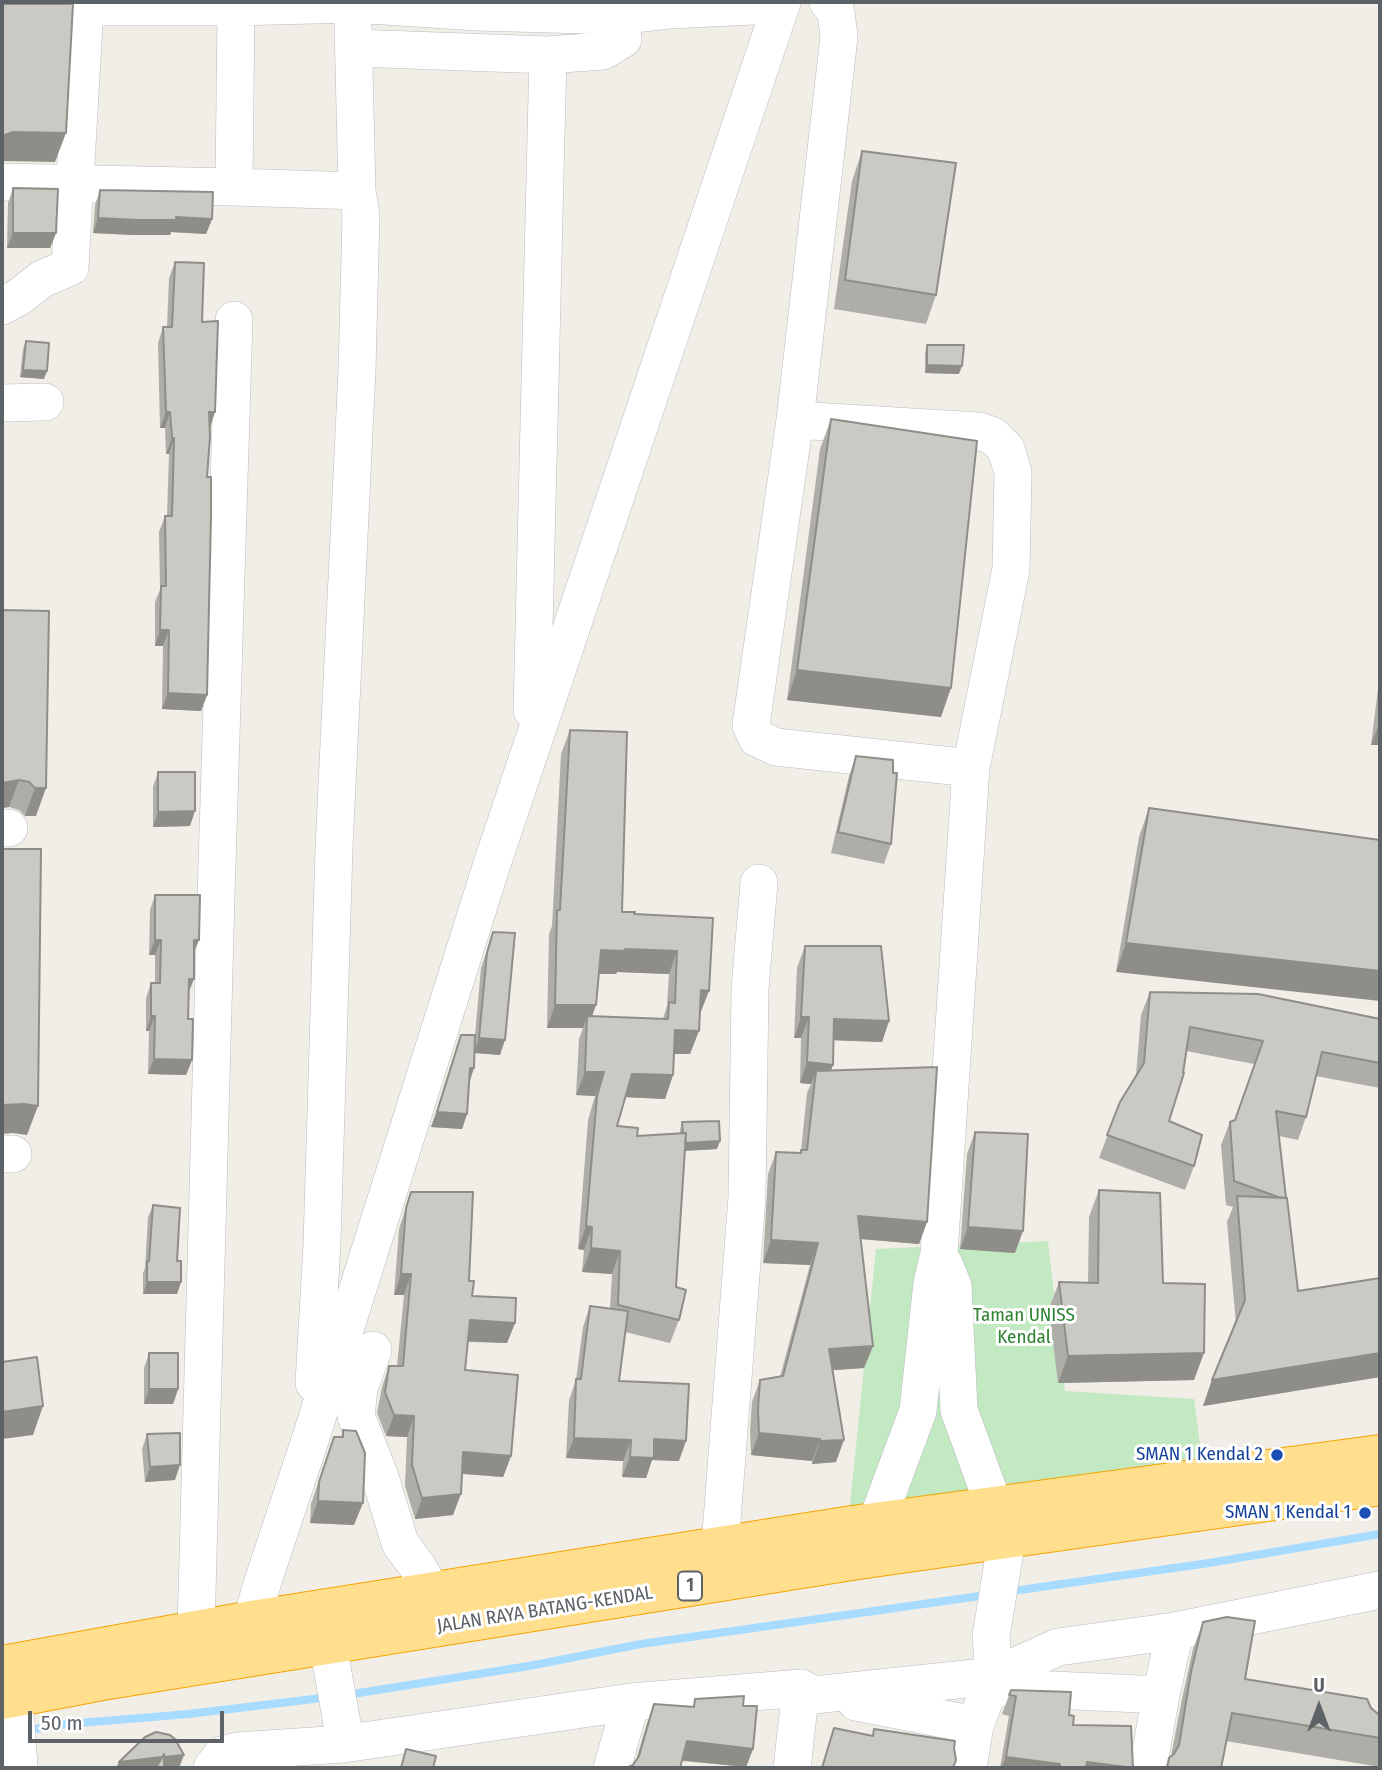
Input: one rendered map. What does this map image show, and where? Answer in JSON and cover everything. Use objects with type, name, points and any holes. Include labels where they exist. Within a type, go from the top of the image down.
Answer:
[{"type":"highway","name":"JALAN RAYA BATANG-KENDAL","points":[[8,1696],[196,1630],[252,1620],[432,1592],[717,1564],[1000,1522],[1380,1454]]},
{"type":"highway","name":"JALAN RAYA BATANG-KENDAL","points":[[8,1696],[102,1681],[331,1663],[877,1521],[1000,1522],[1380,1486]]},
{"type":"street","points":[[828,2],[836,12],[839,37],[794,420],[751,725],[757,738],[776,747],[971,768]]},
{"type":"street","points":[[311,1437],[322,1244],[334,848],[357,370],[361,215],[353,3]]},
{"type":"street","points":[[2,306],[42,279],[70,267],[86,5],[236,7],[353,3],[670,10],[763,3],[531,746],[252,1620]]},
{"type":"street","points":[[234,187],[236,7]]},
{"type":"street","points":[[354,48],[548,55],[603,51],[623,39],[619,9]]},
{"type":"street","points":[[531,746],[548,55]]},
{"type":"street","points":[[2,182],[358,191]]},
{"type":"street","points":[[196,1630],[234,320]]},
{"type":"street","points":[[2,403],[45,402]]},
{"type":"street","points":[[794,420],[979,431],[993,436],[1006,449],[1013,472],[1011,569],[971,768],[939,1254],[932,1283],[918,1411],[877,1521]]},
{"type":"street","points":[[717,1564],[747,1197],[750,988],[759,883]]},
{"type":"street","points":[[939,1254],[953,1286],[960,1410],[1000,1522],[999,1586],[991,1636],[992,1681],[975,1725],[968,1768]]},
{"type":"street","points":[[373,1349],[359,1388],[356,1416],[380,1477],[400,1543],[432,1592]]},
{"type":"street","points":[[918,1411],[960,1410]]},
{"type":"street","points":[[992,1681],[1058,1647],[1175,1631],[1380,1590]]},
{"type":"street","points":[[1148,1768],[1175,1631]]},
{"type":"street","points":[[331,1663],[343,1736]]},
{"type":"street","points":[[212,1768],[222,1755],[238,1751],[631,1702],[992,1681],[1161,1695]]},
{"type":"street","points":[[808,1691],[975,1725]]},
{"type":"street","points":[[792,1768],[808,1691]]},
{"type":"street","points":[[8,1696],[19,1768]]},
{"type":"street","points":[[612,1768],[631,1702]]},
{"type":"green space","name":"Taman UNISS Kendal","points":[[1048,1241],[1065,1391],[1194,1399],[1203,1468],[849,1515],[876,1249]]},
{"type":"building","points":[[2,4],[73,4],[66,133],[13,132],[2,136]]},
{"type":"building","points":[[862,151],[956,163],[936,295],[845,280]]},
{"type":"building","points":[[13,188],[58,189],[56,233],[13,233]]},
{"type":"building","points":[[100,190],[213,192],[212,219],[98,218]]},
{"type":"building","points":[[175,262],[204,263],[202,322],[218,321],[215,412],[209,412],[207,477],[211,477],[211,516],[207,695],[168,693],[169,630],[160,630],[161,586],[166,586],[165,516],[172,516],[174,438],[170,412],[166,412],[163,327],[172,327]]},
{"type":"building","points":[[26,341],[49,343],[47,371],[23,370]]},
{"type":"building","points":[[927,345],[964,345],[962,366],[927,365]]},
{"type":"building","points":[[831,419],[977,441],[951,688],[797,670]]},
{"type":"building","points":[[2,610],[49,611],[46,788],[35,788],[29,782],[19,780],[2,783]]},
{"type":"building","points":[[570,730],[627,732],[622,912],[713,918],[709,991],[701,990],[699,1031],[675,1030],[673,1075],[632,1074],[617,1126],[638,1128],[637,1136],[686,1133],[676,1287],[686,1290],[679,1320],[618,1305],[620,1251],[591,1248],[592,1227],[586,1226],[597,1096],[604,1072],[585,1072],[587,1016],[668,1019],[669,1002],[675,1003],[677,951],[601,950],[596,1005],[555,1005],[557,910],[560,910]]},
{"type":"building","points":[[856,756],[893,760],[893,773],[897,773],[891,844],[838,832]]},
{"type":"building","points":[[158,772],[195,772],[195,811],[158,812]]},
{"type":"building","points":[[1149,808],[1380,840],[1380,971],[1126,943]]},
{"type":"building","points":[[2,849],[41,849],[38,1106],[2,1105]]},
{"type":"building","points":[[155,895],[200,895],[199,940],[194,940],[194,979],[189,979],[188,1019],[193,1019],[192,1060],[154,1059],[155,1016],[151,1016],[151,983],[160,983],[161,940],[155,940]]},
{"type":"building","points":[[493,932],[515,933],[505,1040],[479,1038],[487,953]]},
{"type":"building","points":[[805,946],[881,946],[889,1021],[834,1019],[833,1065],[807,1062],[809,1017],[801,1017]]},
{"type":"building","points":[[1150,992],[1258,994],[1380,1019],[1380,1063],[1322,1052],[1306,1117],[1276,1111],[1286,1198],[1234,1181],[1230,1122],[1235,1120],[1263,1041],[1190,1027],[1184,1073],[1169,1121],[1202,1135],[1194,1166],[1107,1135],[1120,1102],[1144,1063]]},
{"type":"building","points":[[461,1035],[475,1035],[474,1068],[470,1068],[467,1114],[437,1112]]},
{"type":"building","points":[[937,1067],[927,1222],[858,1216],[873,1346],[829,1349],[844,1440],[820,1441],[759,1433],[760,1380],[783,1376],[818,1243],[771,1240],[776,1152],[801,1153],[801,1150],[807,1150],[816,1071]]},
{"type":"building","points":[[719,1121],[720,1141],[685,1143],[686,1133],[683,1133],[682,1122]]},
{"type":"building","points":[[975,1132],[1028,1134],[1023,1231],[968,1227]]},
{"type":"building","points":[[1099,1190],[1160,1193],[1163,1283],[1205,1284],[1204,1353],[1068,1356],[1059,1282],[1098,1283]]},
{"type":"building","points":[[411,1192],[473,1192],[469,1281],[474,1281],[472,1296],[516,1298],[515,1323],[470,1320],[465,1370],[518,1375],[511,1456],[463,1452],[461,1494],[422,1498],[412,1465],[414,1416],[394,1415],[385,1392],[389,1366],[403,1366],[411,1274],[401,1274],[406,1208]]},
{"type":"building","points":[[1237,1196],[1287,1198],[1298,1291],[1380,1278],[1380,1353],[1212,1380],[1245,1300]]},
{"type":"building","points":[[153,1205],[180,1208],[177,1261],[181,1261],[181,1282],[147,1282]]},
{"type":"building","points":[[590,1306],[628,1311],[619,1381],[689,1384],[686,1441],[654,1439],[654,1458],[630,1457],[631,1440],[574,1438],[576,1379],[581,1379]]},
{"type":"building","points":[[149,1353],[178,1353],[178,1389],[149,1389]]},
{"type":"building","points":[[37,1357],[43,1406],[2,1412],[2,1362]]},
{"type":"building","points":[[343,1430],[356,1431],[365,1453],[363,1503],[318,1501],[319,1482],[334,1437],[343,1437]]},
{"type":"building","points":[[180,1433],[180,1465],[150,1467],[147,1434]]},
{"type":"building","points":[[1227,1617],[1255,1621],[1245,1679],[1367,1699],[1371,1708],[1380,1714],[1380,1738],[1232,1713],[1221,1768],[1167,1768],[1169,1758],[1179,1745],[1191,1672],[1203,1622]]},
{"type":"building","points":[[1011,1690],[1071,1692],[1069,1715],[1074,1716],[1073,1725],[1131,1726],[1133,1768],[1087,1762],[1086,1768],[1059,1768],[1060,1764],[1006,1757],[1016,1696],[1009,1695]]},
{"type":"building","points":[[744,1696],[743,1706],[757,1706],[753,1749],[687,1741],[680,1768],[626,1768],[633,1765],[639,1756],[654,1704],[694,1707],[695,1699]]},
{"type":"building","points":[[834,1728],[873,1736],[874,1729],[955,1741],[956,1760],[953,1768],[822,1768]]},
{"type":"building","points":[[156,1732],[175,1739],[184,1755],[164,1757],[164,1754],[162,1757],[119,1762],[145,1737]]},
{"type":"building","points":[[406,1749],[436,1756],[433,1768],[401,1768]]},
{"type":"building","points":[[164,1754],[164,1768],[156,1768]]},
{"type":"waterway","points":[[1006,1592],[1209,1563],[1380,1534]]},
{"type":"waterway","points":[[346,1695],[529,1666],[641,1644],[987,1595]]},
{"type":"waterway","points":[[26,1731],[55,1725],[189,1714],[330,1697]]},
{"type":"place","name":"SMAN 1 Kendal 2","points":[[1277,1455]]},
{"type":"place","name":"SMAN 1 Kendal 1","points":[[1365,1513]]}]
